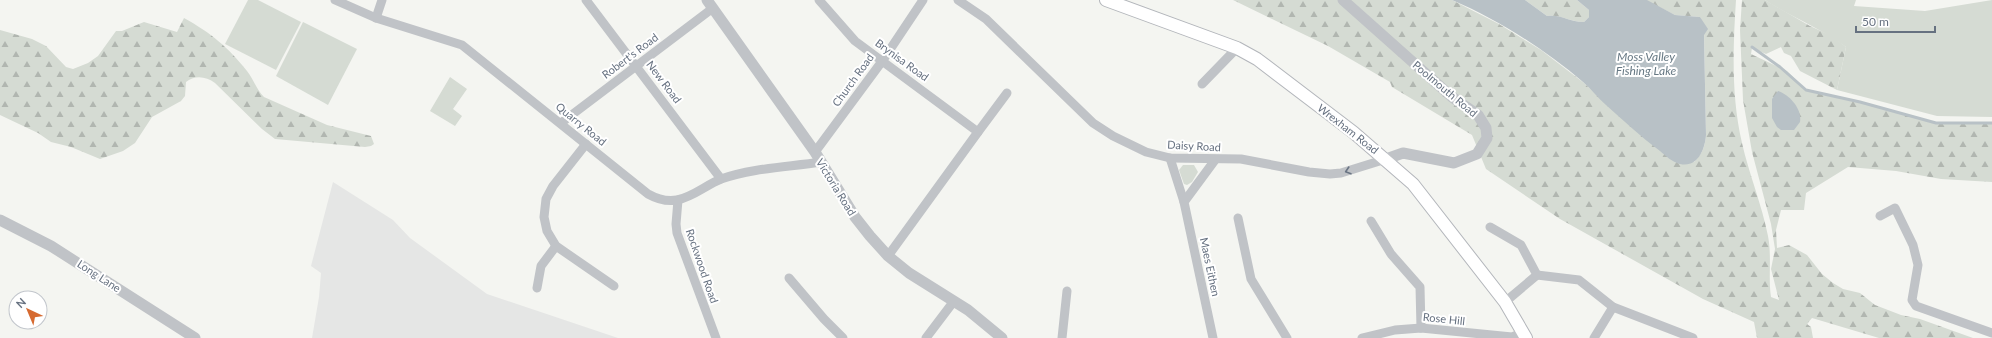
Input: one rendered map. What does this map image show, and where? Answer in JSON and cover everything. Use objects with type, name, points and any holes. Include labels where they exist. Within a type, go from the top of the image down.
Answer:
[{"type":"main road","name":"Wrexham Road","points":[[1106,0],[1237,48],[1257,59],[1386,159],[1413,184],[1505,302],[1525,335]]},
{"type":"street","name":"Quarry Road","points":[[335,0],[376,18],[462,45],[648,194],[666,201],[678,200]]},
{"type":"street","points":[[376,18],[382,0]]},
{"type":"street","name":"New Road","points":[[586,0],[721,179]]},
{"type":"street","name":"Brynisa Road","points":[[819,0],[855,41],[883,60],[978,132]]},
{"type":"street","name":"Church Road","points":[[818,157],[923,0]]},
{"type":"street","name":"Daisy Road","points":[[958,0],[986,19],[1094,123],[1113,136],[1146,152],[1170,158],[1215,160],[1240,159],[1309,172],[1330,174],[1341,173],[1386,159]]},
{"type":"street","name":"Poolmouth Road","points":[[1343,0],[1452,97],[1478,116],[1486,128],[1487,138],[1477,154],[1454,163],[1403,152],[1386,159]]},
{"type":"street","name":"Robert's Road","points":[[561,123],[637,66],[710,4]]},
{"type":"street","name":"Victoria Road","points":[[710,4],[818,157],[855,217],[888,256],[909,273],[968,310],[1002,338]]},
{"type":"street","points":[[1202,84],[1237,48]]},
{"type":"street","points":[[888,256],[1007,94]]},
{"type":"street","points":[[586,144],[553,186],[546,199],[544,217],[547,231],[556,246],[614,286]]},
{"type":"street","points":[[678,200],[721,179],[818,157]]},
{"type":"street","name":"Maes Eithen","points":[[1170,158],[1184,202],[1213,338]]},
{"type":"street","points":[[1184,202],[1198,180],[1215,160]]},
{"type":"street","name":"Rockwood Road","points":[[678,200],[676,224],[677,233],[716,338]]},
{"type":"street","points":[[1880,216],[1895,208],[1913,245],[1918,265],[1912,300],[1916,306],[1992,333]]},
{"type":"street","points":[[1238,218],[1251,279],[1286,338]]},
{"type":"street","name":"Long Lane","points":[[0,220],[51,246],[195,338]]},
{"type":"street","points":[[1371,221],[1391,254],[1420,287],[1421,328]]},
{"type":"street","points":[[1490,227],[1521,245],[1537,275]]},
{"type":"street","points":[[537,288],[541,266],[556,246]]},
{"type":"street","points":[[1505,302],[1537,275],[1579,280],[1613,307],[1694,338]]},
{"type":"street","points":[[789,278],[824,319],[843,338]]},
{"type":"street","points":[[1062,338],[1067,291]]},
{"type":"street","points":[[926,338],[954,301]]},
{"type":"street","points":[[1594,338],[1613,307]]},
{"type":"street","name":"Rose Hill","points":[[1362,338],[1395,330],[1421,328],[1442,334],[1512,337],[1525,335]]},
{"type":"shaded area","points":[[333,182],[393,220],[410,238],[487,294],[618,338],[312,338],[319,297],[321,273],[311,266]]},
{"type":"green space","points":[[248,0],[258,0],[301,22],[276,70],[225,44]]},
{"type":"green space","points":[[1233,0],[1452,0],[1499,24],[1541,50],[1584,83],[1614,111],[1694,162],[1700,156],[1705,143],[1706,135],[1704,32],[1700,17],[1675,15],[1645,0],[1736,0],[1734,89],[1738,125],[1768,236],[1770,252],[1771,297],[1779,300],[1771,269],[1775,249],[1771,224],[1752,152],[1743,100],[1740,30],[1742,0],[1765,0],[1810,26],[1832,36],[1846,47],[1837,90],[1800,71],[1791,56],[1784,53],[1781,47],[1766,54],[1752,48],[1751,54],[1787,71],[1806,90],[1854,100],[1936,123],[1992,123],[1992,182],[1941,179],[1896,171],[1848,167],[1806,193],[1804,210],[1781,210],[1776,230],[1777,248],[1789,245],[1807,255],[1822,274],[1843,289],[1860,293],[1875,305],[1901,315],[1920,319],[1973,338],[1879,338],[1812,318],[1807,324],[1811,327],[1813,338],[1757,338],[1754,322],[1703,299],[1560,219],[1486,169],[1472,135],[1392,87],[1390,82],[1328,46]]},
{"type":"green space","points":[[1525,0],[1577,0],[1589,10],[1589,17],[1584,22],[1579,22],[1557,16],[1547,16]]},
{"type":"green space","points":[[1765,0],[1856,0],[1854,6],[1925,11],[1992,0],[1992,117],[1937,116],[1837,90],[1846,47],[1826,34]]},
{"type":"green space","points":[[184,18],[203,29],[226,48],[247,71],[264,97],[327,125],[371,136],[374,144],[365,147],[275,139],[262,129],[215,83],[200,77],[193,78],[186,82],[185,96],[181,101],[152,117],[135,143],[123,151],[100,159],[71,147],[51,142],[38,133],[0,115],[0,30],[32,39],[46,46],[66,67],[73,69],[88,63],[98,56],[116,31],[122,31],[144,22],[177,32]]},
{"type":"green space","points":[[303,22],[357,49],[328,105],[276,76]]},
{"type":"green space","points":[[450,77],[467,89],[453,109],[462,116],[455,126],[430,111]]},
{"type":"green space","points":[[1183,165],[1194,165],[1198,172],[1192,182],[1187,185],[1184,184],[1179,170]]},
{"type":"water","name":"Moss Valley Fishing Lake","points":[[1452,0],[1525,0],[1547,16],[1557,16],[1578,22],[1584,22],[1589,17],[1589,10],[1577,0],[1647,0],[1675,15],[1700,17],[1708,29],[1704,35],[1706,135],[1704,146],[1699,156],[1692,163],[1686,164],[1680,164],[1672,160],[1626,123],[1583,82],[1553,58],[1504,26]]},
{"type":"water","points":[[1778,91],[1791,99],[1799,112],[1800,122],[1794,130],[1781,130],[1777,127],[1772,118],[1772,99]]},
{"type":"waterway","points":[[1752,47],[1780,67],[1806,90],[1860,102],[1936,123],[1992,123]]}]
